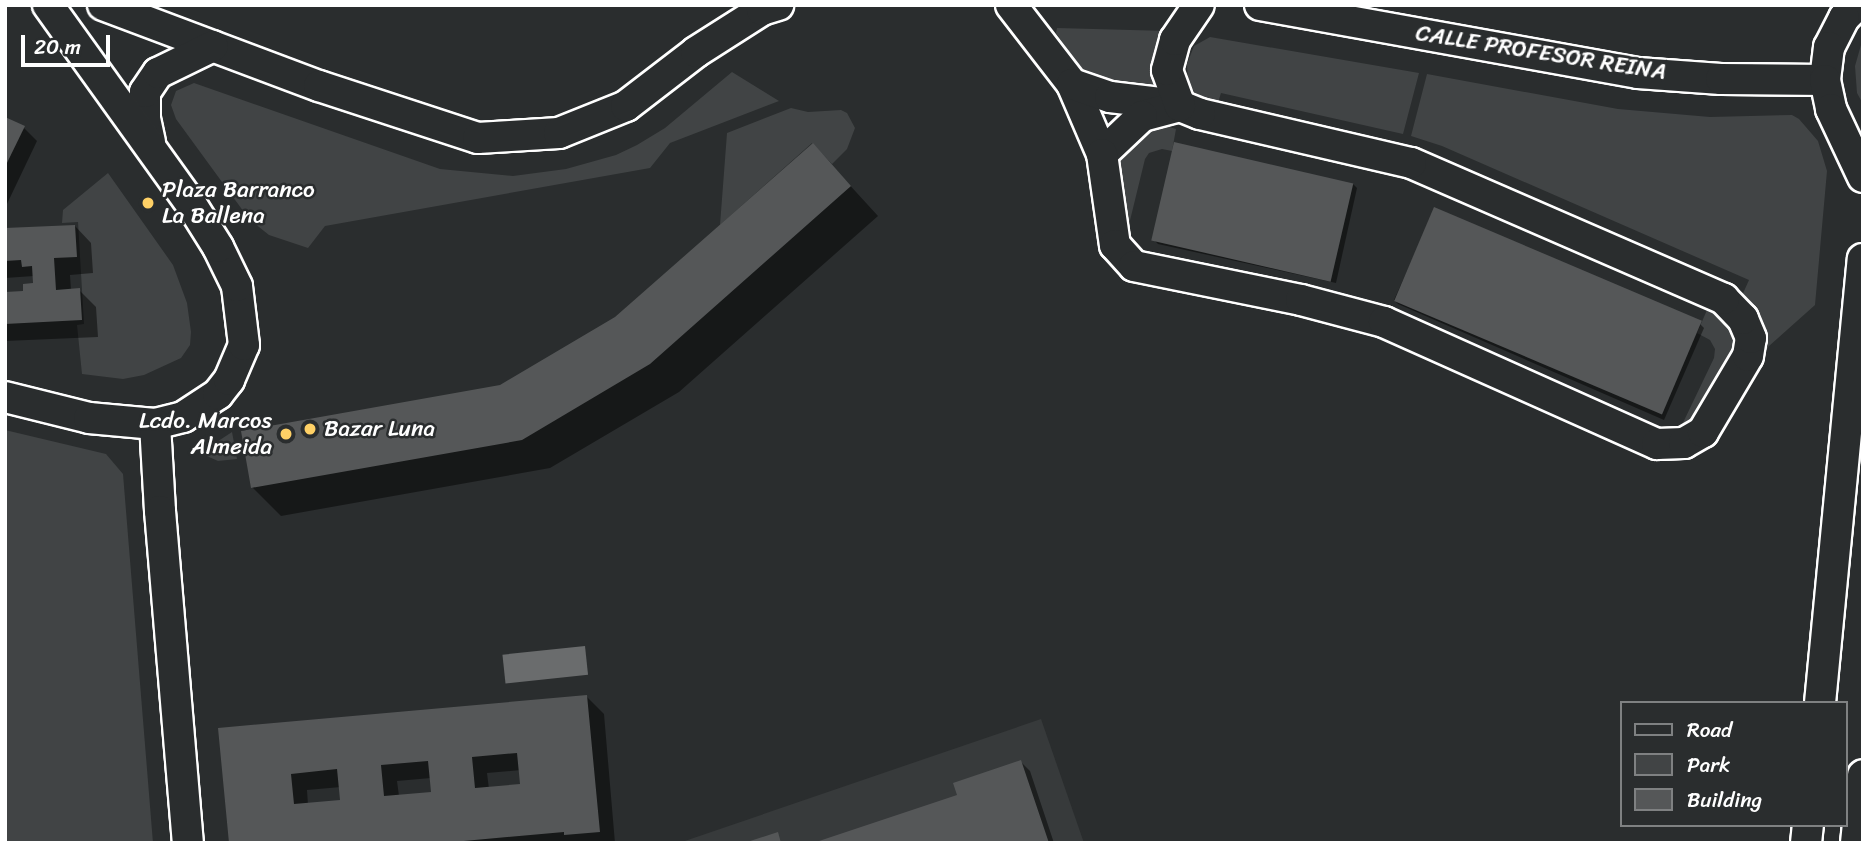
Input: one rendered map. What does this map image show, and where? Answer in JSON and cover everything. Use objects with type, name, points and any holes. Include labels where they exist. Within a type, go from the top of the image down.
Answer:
[{"type":"street","points":[[5,397],[89,418],[155,424],[183,417],[218,394],[229,380],[244,345],[237,286],[204,224],[48,5]]},
{"type":"street","points":[[103,5],[319,86],[478,138],[559,133],[626,106],[696,52],[762,10],[778,5]]},
{"type":"street","points":[[1011,5],[1072,85],[1102,154],[1115,245],[1134,266],[1301,300],[1384,322],[1657,444],[1684,443],[1703,432],[1748,356],[1751,338],[1743,319],[1724,299],[1411,163],[1200,114],[1180,106],[1110,97],[1072,85]]},
{"type":"street","points":[[1180,106],[1167,70],[1175,40],[1199,5]]},
{"type":"street","name":"CALLE PROFESOR REINA","points":[[1260,5],[1638,72],[1721,79],[1825,80]]},
{"type":"street","points":[[1857,5],[1844,18],[1829,47],[1825,80],[1830,109],[1854,144],[1863,177]]},
{"type":"street","points":[[152,150],[145,119],[145,92],[158,73],[213,46]]},
{"type":"street","points":[[1102,154],[1142,116],[1180,106]]},
{"type":"street","points":[[1820,701],[1863,259]]},
{"type":"street","points":[[155,424],[188,843]]},
{"type":"street","points":[[1856,843],[1863,775]]},
{"type":"shaded area","points":[[585,646],[588,675],[505,684],[502,655]]},
{"type":"shaded area","points":[[1041,719],[1084,843],[679,843]]},
{"type":"green space","points":[[1057,28],[1168,31],[1158,89],[1149,94],[1084,73],[1056,33]]},
{"type":"green space","points":[[1210,37],[1419,73],[1403,134],[1221,93],[1217,106],[1199,99],[1188,82],[1187,64],[1194,46]]},
{"type":"green space","points":[[1863,38],[1863,104],[1857,93],[1855,66]]},
{"type":"green space","points":[[732,72],[779,101],[670,143],[650,168],[325,226],[308,248],[269,235],[249,219],[176,119],[171,105],[176,91],[194,83],[440,169],[513,176],[566,169],[616,155],[665,128]]},
{"type":"green space","points":[[1427,74],[1618,109],[1710,117],[1792,115],[1799,119],[1818,141],[1827,171],[1815,305],[1769,346],[1763,355],[1740,300],[1749,280],[1442,146],[1411,136]]},
{"type":"green space","points":[[791,108],[808,112],[841,110],[847,113],[855,128],[847,149],[832,164],[812,143],[720,225],[727,133]]},
{"type":"green space","points":[[1159,124],[1176,129],[1172,151],[1162,149],[1149,153],[1145,159],[1125,241],[1120,236],[1117,150],[1133,136]]},
{"type":"green space","points":[[108,173],[173,265],[187,303],[191,332],[190,345],[181,358],[144,375],[123,379],[82,374],[77,325],[84,324],[78,222],[62,223],[63,210]]},
{"type":"green space","points":[[1707,310],[1725,318],[1734,331],[1737,358],[1694,426],[1680,429],[1714,358],[1715,349],[1710,340],[1697,333]]},
{"type":"green space","points":[[5,430],[106,454],[123,474],[153,843],[5,843]]},
{"type":"green space","points":[[232,432],[237,459],[218,461],[200,453]]},
{"type":"building","points":[[5,117],[25,126],[5,167]]},
{"type":"building","points":[[1174,142],[1353,183],[1331,282],[1151,240]]},
{"type":"building","points":[[813,143],[851,186],[650,364],[522,440],[251,488],[241,431],[500,385],[615,317]]},
{"type":"building","points":[[1434,207],[1702,321],[1662,415],[1394,301]]},
{"type":"building","points":[[75,225],[77,257],[54,258],[56,290],[80,288],[82,320],[5,324],[5,292],[23,291],[23,284],[33,283],[32,266],[22,267],[21,260],[5,261],[5,228]]},
{"type":"building","points":[[587,695],[600,832],[564,835],[564,832],[442,843],[229,843],[218,728]],"holes":[[[517,753],[520,784],[475,788],[472,757]],[[428,761],[431,792],[384,796],[381,765]],[[337,769],[340,800],[294,804],[291,774]]]},
{"type":"building","points":[[1021,760],[1049,843],[813,843],[957,795],[953,783]]},
{"type":"building","points":[[778,832],[781,843],[747,842]]},
{"type":"place","name":"Plaza Barranco La Ballena","points":[[148,203]]},
{"type":"place","name":"Bazar Luna","points":[[310,429]]},
{"type":"place","name":"Lcdo. Marcos Almeida","points":[[286,434]]}]
